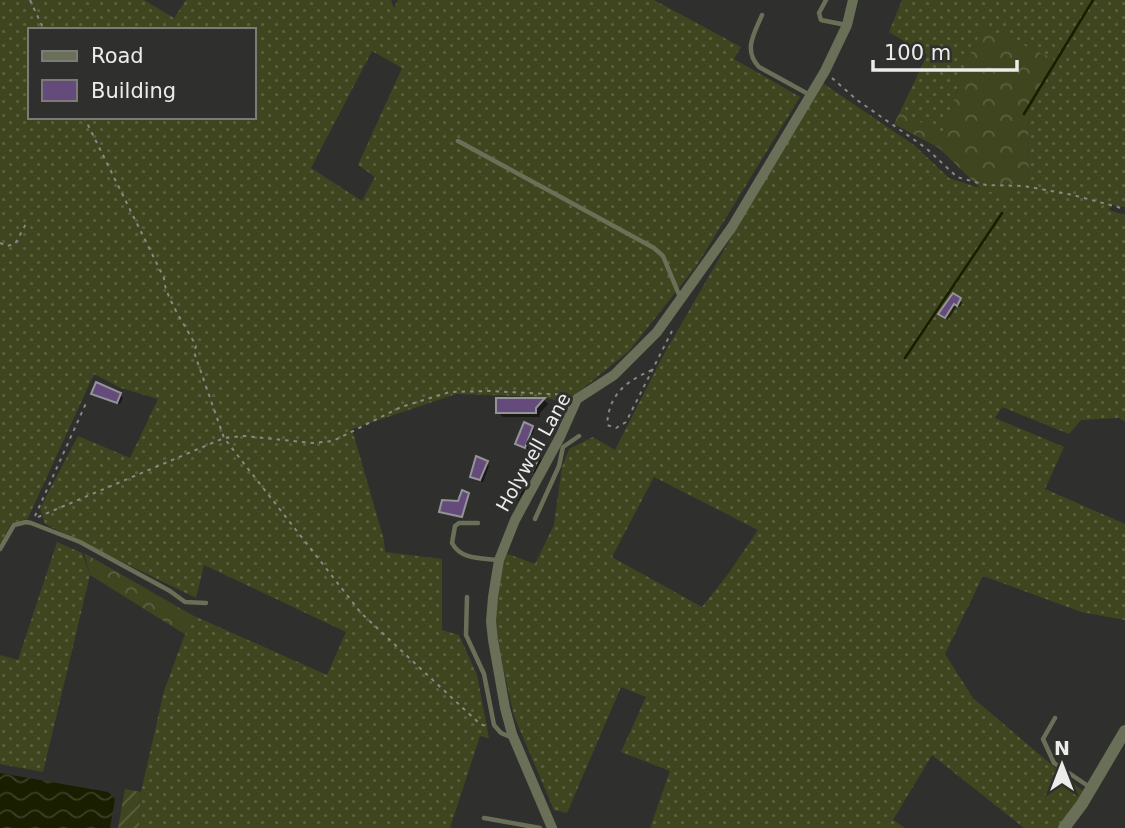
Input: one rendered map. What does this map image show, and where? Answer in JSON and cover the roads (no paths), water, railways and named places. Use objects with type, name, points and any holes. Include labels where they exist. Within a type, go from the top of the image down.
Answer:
[{"type":"street","name":"Holywell Lane","points":[[552,828],[513,738],[493,640],[493,597],[499,560],[515,520],[560,437],[577,399],[614,375],[657,332],[732,227],[825,71],[847,25],[853,0]]},
{"type":"street","points":[[1064,828],[1125,731]]},
{"type":"lane","points":[[826,0],[819,13],[821,20],[847,25]]},
{"type":"lane","points":[[762,15],[750,42],[752,60],[759,67],[810,96]]},
{"type":"lane","points":[[458,141],[654,248],[663,256],[678,302]]},
{"type":"lane","points":[[535,519],[559,466],[563,447],[579,436]]},
{"type":"lane","points":[[546,461],[559,457]]},
{"type":"lane","points":[[0,549],[14,525],[32,523],[80,542],[170,591],[185,602],[206,603]]},
{"type":"lane","points":[[478,523],[459,523],[455,526],[452,539],[455,549],[465,556],[499,560]]},
{"type":"lane","points":[[467,597],[466,635],[484,674],[494,725],[501,733],[513,738]]},
{"type":"lane","points":[[1055,718],[1043,739],[1054,763],[1091,789]]},
{"type":"lane","points":[[484,818],[540,828]]},
{"type":"water","points":[[0,773],[108,792],[115,799],[110,828],[0,828]]},
{"type":"waterway","points":[[1024,114],[1093,0]]},
{"type":"waterway","points":[[905,358],[1002,213]]}]
